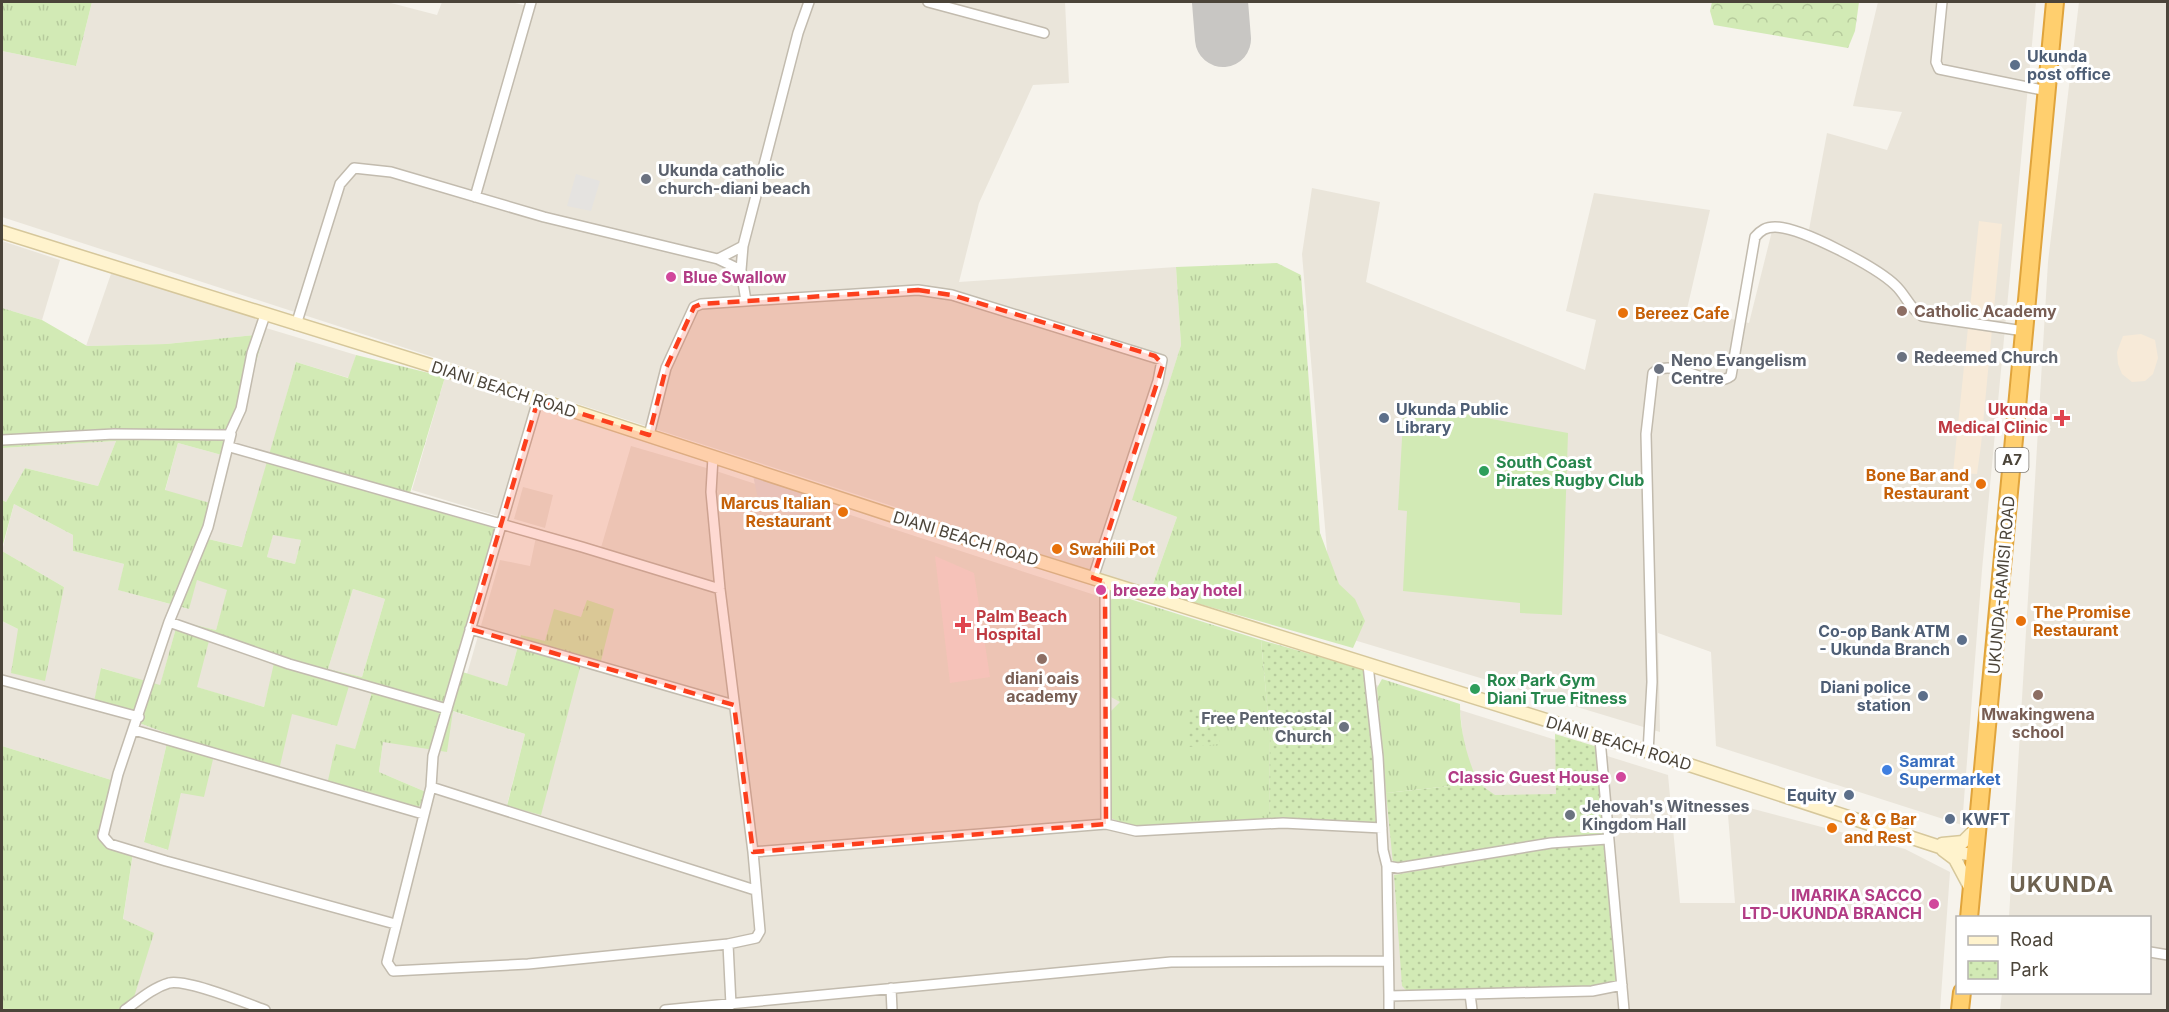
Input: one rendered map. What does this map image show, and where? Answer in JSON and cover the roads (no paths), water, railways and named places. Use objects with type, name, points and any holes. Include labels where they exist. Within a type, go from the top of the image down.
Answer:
[{"type":"highway","name":"UKUNDA-RAMISI ROAD","points":[[1969,916],[2055,2]]},
{"type":"highway","points":[[1960,1011],[1962,994]]},
{"type":"main road","name":"DIANI BEACH ROAD","points":[[2,232],[649,435],[1932,844]]},
{"type":"main road","points":[[1932,844],[1963,842],[1978,827]]},
{"type":"main road","points":[[1932,844],[1976,856]]},
{"type":"main road","points":[[1932,844],[1955,859],[1972,893]]},
{"type":"street","points":[[475,197],[531,2]]},
{"type":"street","points":[[746,301],[741,270],[742,246],[788,70],[809,2]]},
{"type":"street","points":[[928,2],[1044,33]]},
{"type":"street","points":[[1942,2],[1936,62],[1939,69],[2046,91]]},
{"type":"street","points":[[296,325],[340,184],[351,170],[358,168],[391,172],[544,217],[717,259],[741,270]]},
{"type":"street","points":[[1648,752],[1652,682],[1646,434],[1653,373],[1663,368],[1718,380],[1731,376],[1755,237],[1761,230],[1786,228],[1873,268],[1896,286],[1912,309],[1922,316],[2024,331]]},
{"type":"street","points":[[717,259],[742,246]]},
{"type":"street","points":[[649,435],[666,368],[694,307],[701,304],[918,290],[952,295],[1162,360],[1158,381],[1099,580],[1106,824]]},
{"type":"street","points":[[265,315],[252,353],[241,409],[231,434],[230,447],[208,527],[169,622],[118,774],[102,834],[106,842],[244,884],[395,924]]},
{"type":"street","points":[[538,400],[433,756],[431,787],[387,962],[393,971],[528,964],[728,944],[759,936],[753,852],[720,589],[711,492],[713,457]]},
{"type":"street","points":[[2,440],[114,434],[231,434]]},
{"type":"street","points":[[230,447],[720,589]]},
{"type":"street","points":[[169,622],[289,664],[447,709]]},
{"type":"street","points":[[470,629],[734,705]]},
{"type":"street","points":[[1368,665],[1386,866],[1389,1011]]},
{"type":"street","points":[[2,680],[139,717]]},
{"type":"street","points":[[134,730],[423,814]]},
{"type":"street","points":[[1600,739],[1607,839],[1624,1011]]},
{"type":"street","points":[[431,787],[755,890]]},
{"type":"street","points":[[753,852],[1106,824],[1136,831],[1283,823],[1382,828]]},
{"type":"street","points":[[1386,866],[1398,868],[1551,843],[1607,839]]},
{"type":"street","points":[[728,944],[731,1005]]},
{"type":"street","points":[[2151,952],[2168,955]]},
{"type":"street","points":[[664,1011],[1171,962],[1388,961]]},
{"type":"street","points":[[125,1011],[155,988],[173,982],[212,991],[265,1011]]},
{"type":"street","points":[[1389,996],[1592,991],[1622,986]]},
{"type":"street","points":[[891,988],[892,1011]]},
{"type":"street","points":[[1470,994],[1472,1011]]},
{"type":"place","name":"Ukunda post office","points":[[2015,65]]},
{"type":"place","name":"Ukunda catholic church-diani beach","points":[[646,179]]},
{"type":"place","name":"Blue Swallow","points":[[671,277]]},
{"type":"place","name":"Catholic Academy","points":[[1902,311]]},
{"type":"place","name":"Bereez Cafe","points":[[1623,313]]},
{"type":"place","name":"Redeemed Church","points":[[1902,357]]},
{"type":"place","name":"Neno Evangelism Centre","points":[[1659,369]]},
{"type":"place","name":"Ukunda Public Library","points":[[1384,418]]},
{"type":"place","name":"Ukunda Medical Clinic","points":[[2062,418]]},
{"type":"place","name":"South Coast Pirates Rugby Club","points":[[1484,471]]},
{"type":"place","name":"Bone Bar and Restaurant","points":[[1981,484]]},
{"type":"place","name":"Marcus Italian Restaurant","points":[[843,512]]},
{"type":"place","name":"Swahili Pot","points":[[1057,549]]},
{"type":"place","name":"breeze bay hotel","points":[[1101,590]]},
{"type":"place","name":"The Promise Restaurant","points":[[2021,621]]},
{"type":"place","name":"Palm Beach Hospital","points":[[963,625]]},
{"type":"place","name":"Co-op Bank ATM - Ukunda Branch","points":[[1962,640]]},
{"type":"place","name":"diani oais academy","points":[[1042,659]]},
{"type":"place","name":"Rox Park Gym Diani True Fitness","points":[[1475,689]]},
{"type":"place","name":"Mwakingwena school","points":[[2038,695]]},
{"type":"place","name":"Diani police station","points":[[1923,696]]},
{"type":"place","name":"Free Pentecostal Church","points":[[1344,727]]},
{"type":"place","name":"Samrat Supermarket","points":[[1887,770]]},
{"type":"place","name":"Classic Guest House","points":[[1621,777]]},
{"type":"place","name":"Equity","points":[[1849,795]]},
{"type":"place","name":"Jehovah's Witnesses Kingdom Hall","points":[[1570,815]]},
{"type":"place","name":"KWFT","points":[[1950,819]]},
{"type":"place","name":"G & G Bar and Rest","points":[[1832,828]]},
{"type":"place","name":"IMARIKA SACCO LTD-UKUNDA BRANCH","points":[[1934,904]]},
{"type":"district","name":"UKUNDA","points":[[2062,884]]}]
